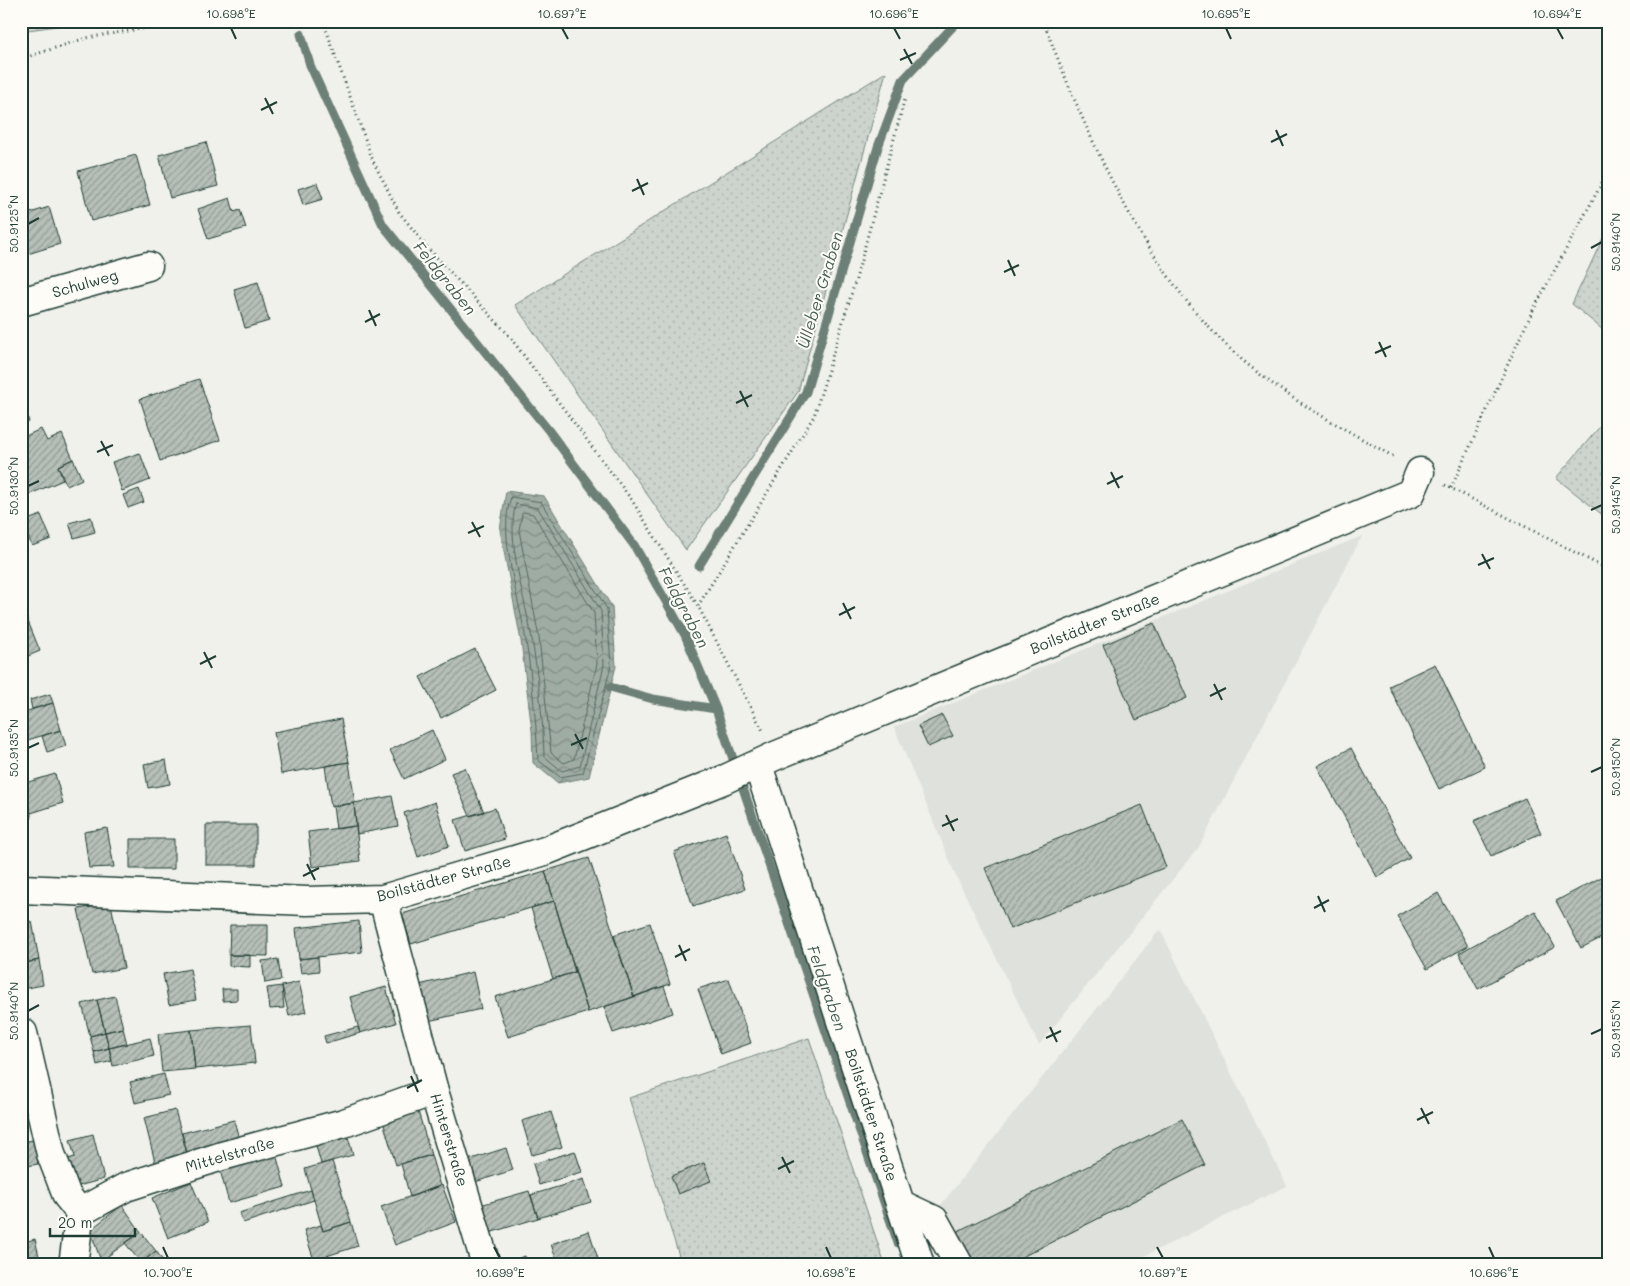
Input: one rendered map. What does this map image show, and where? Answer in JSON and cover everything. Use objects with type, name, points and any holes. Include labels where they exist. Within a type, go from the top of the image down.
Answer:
[{"type":"street","name":"Schulweg","points":[[21,302],[148,266]]},
{"type":"street","name":"Boilstädter Straße","points":[[21,889],[307,901],[383,899],[544,851],[751,768],[1411,493],[1420,472]]},
{"type":"street","name":"Boilstädter Straße","points":[[751,768],[920,1265]]},
{"type":"street","name":"Hinterstraße","points":[[383,899],[434,1091],[486,1265]]},
{"type":"street","points":[[23,1033],[51,1154],[67,1196],[80,1212],[73,1265]]},
{"type":"street","name":"Mittelstraße","points":[[80,1212],[126,1187],[222,1156],[344,1123],[434,1091]]},
{"type":"street","points":[[900,1204],[934,1220],[959,1265]]},
{"type":"path","points":[[21,59],[86,38],[188,21]]},
{"type":"path","points":[[323,21],[372,162],[399,212],[426,246],[507,333],[565,408],[631,499],[698,606],[751,768]]},
{"type":"path","points":[[1043,21],[1092,139],[1147,243],[1183,297],[1210,329],[1285,394],[1420,472],[1609,570]]},
{"type":"path","points":[[698,606],[814,416],[856,279],[905,98]]},
{"type":"path","points":[[1451,488],[1531,314],[1609,170]]},
{"type":"shaded area","points":[[21,21],[93,21],[21,31]]},
{"type":"shaded area","points":[[886,72],[798,392],[686,550],[515,305]]},
{"type":"shaded area","points":[[1609,225],[1609,335],[1572,304]]},
{"type":"shaded area","points":[[1609,416],[1609,520],[1556,478]]},
{"type":"shaded area","points":[[1362,536],[1199,847],[1039,1045],[955,874],[894,727]]},
{"type":"shaded area","points":[[1160,929],[1287,1186],[1126,1265],[944,1265],[929,1220]]},
{"type":"shaded area","points":[[809,1038],[885,1265],[682,1265],[629,1098]]},
{"type":"water","points":[[506,491],[544,496],[612,607],[616,666],[589,777],[558,783],[533,763],[532,731],[521,641],[500,530]]},
{"type":"building","points":[[206,142],[218,186],[170,198],[159,155]]},
{"type":"building","points":[[136,155],[150,205],[91,221],[78,171]]},
{"type":"building","points":[[317,183],[323,199],[303,205],[298,189]]},
{"type":"building","points":[[230,198],[234,212],[240,210],[246,228],[208,239],[198,209]]},
{"type":"building","points":[[49,207],[60,244],[21,256],[21,216]]},
{"type":"building","points":[[258,282],[269,321],[245,328],[234,289]]},
{"type":"building","points":[[199,379],[220,440],[160,461],[140,399]]},
{"type":"building","points":[[21,384],[27,401],[21,403]]},
{"type":"building","points":[[26,411],[29,422],[21,425],[21,412]]},
{"type":"building","points":[[41,429],[47,441],[62,434],[73,459],[58,466],[63,480],[28,495],[21,480],[21,438]]},
{"type":"building","points":[[140,453],[150,480],[122,491],[112,462]]},
{"type":"building","points":[[73,459],[82,479],[67,486],[58,466]]},
{"type":"building","points":[[139,489],[144,502],[128,508],[123,495]]},
{"type":"building","points":[[41,515],[51,539],[32,546],[22,522]]},
{"type":"building","points":[[91,517],[95,532],[74,538],[69,523]]},
{"type":"building","points":[[21,604],[40,651],[21,659]]},
{"type":"building","points":[[1154,623],[1187,698],[1136,720],[1103,645]]},
{"type":"building","points":[[475,649],[496,690],[441,718],[420,677]]},
{"type":"building","points":[[1435,664],[1485,767],[1439,789],[1389,686]]},
{"type":"building","points":[[50,694],[53,703],[32,709],[30,700]]},
{"type":"building","points":[[53,703],[61,730],[21,742],[21,713]]},
{"type":"building","points":[[942,715],[953,736],[928,747],[918,726]]},
{"type":"building","points":[[341,719],[349,762],[281,774],[274,732]]},
{"type":"building","points":[[61,730],[66,746],[47,752],[42,736]]},
{"type":"building","points":[[432,730],[445,759],[404,779],[390,750]]},
{"type":"building","points":[[1351,748],[1410,858],[1377,877],[1317,766]]},
{"type":"building","points":[[166,760],[170,784],[148,788],[144,764]]},
{"type":"building","points":[[349,762],[355,803],[331,807],[325,766]]},
{"type":"building","points":[[465,768],[484,812],[470,816],[451,773]]},
{"type":"building","points":[[55,774],[63,803],[31,813],[22,784]]},
{"type":"building","points":[[21,784],[32,818],[21,821]]},
{"type":"building","points":[[392,796],[398,826],[357,834],[354,803]]},
{"type":"building","points":[[1525,798],[1541,833],[1491,856],[1474,821]]},
{"type":"building","points":[[435,802],[449,846],[418,857],[404,813]]},
{"type":"building","points":[[354,803],[356,826],[336,829],[333,806]]},
{"type":"building","points":[[1142,805],[1166,867],[1010,929],[985,868]]},
{"type":"building","points":[[495,808],[505,839],[465,851],[455,820]]},
{"type":"building","points":[[206,825],[256,825],[256,865],[206,865]]},
{"type":"building","points":[[356,826],[360,861],[312,867],[308,832]]},
{"type":"building","points":[[107,828],[114,867],[89,868],[84,832]]},
{"type":"building","points":[[726,833],[745,889],[693,906],[674,852]]},
{"type":"building","points":[[130,839],[174,839],[174,869],[130,869]]},
{"type":"building","points":[[589,858],[634,997],[588,1012],[545,871]]},
{"type":"building","points":[[545,871],[554,901],[411,944],[402,914]]},
{"type":"building","points":[[1609,873],[1609,934],[1581,948],[1556,901]]},
{"type":"building","points":[[1438,893],[1468,946],[1427,969],[1397,916]]},
{"type":"building","points":[[554,901],[575,972],[553,979],[531,908]]},
{"type":"building","points":[[111,904],[124,968],[92,974],[78,909]]},
{"type":"building","points":[[1535,911],[1555,947],[1478,989],[1459,953]]},
{"type":"building","points":[[32,921],[39,960],[21,964],[21,923]]},
{"type":"building","points":[[359,921],[362,952],[299,959],[296,928]]},
{"type":"building","points":[[650,923],[670,984],[634,997],[613,935]]},
{"type":"building","points":[[230,925],[268,925],[268,956],[229,955]]},
{"type":"building","points":[[229,955],[250,955],[250,967],[229,966]]},
{"type":"building","points":[[318,957],[319,971],[301,973],[299,959]]},
{"type":"building","points":[[278,959],[281,980],[265,983],[262,961]]},
{"type":"building","points":[[39,960],[43,985],[21,989],[21,964]]},
{"type":"building","points":[[190,969],[196,1000],[169,1005],[163,974]]},
{"type":"building","points":[[473,972],[481,1009],[428,1021],[419,985]]},
{"type":"building","points":[[575,972],[588,1012],[508,1037],[495,997]]},
{"type":"building","points":[[729,979],[751,1043],[721,1054],[698,989]]},
{"type":"building","points":[[299,982],[306,1012],[289,1016],[282,986]]},
{"type":"building","points":[[282,986],[284,1008],[270,1009],[267,988]]},
{"type":"building","points":[[664,986],[673,1013],[613,1033],[604,1007]]},
{"type":"building","points":[[386,987],[396,1023],[360,1033],[350,997]]},
{"type":"building","points":[[222,989],[237,989],[237,1000],[223,1001]]},
{"type":"building","points":[[115,996],[123,1028],[105,1032],[97,1000]]},
{"type":"building","points":[[97,1000],[105,1032],[90,1036],[82,1004]]},
{"type":"building","points":[[251,1025],[255,1063],[195,1069],[191,1030]]},
{"type":"building","points":[[358,1027],[360,1033],[326,1043],[324,1036]]},
{"type":"building","points":[[123,1028],[127,1044],[109,1048],[105,1032]]},
{"type":"building","points":[[191,1030],[195,1069],[162,1072],[158,1034]]},
{"type":"building","points":[[105,1032],[109,1048],[94,1052],[90,1036]]},
{"type":"building","points":[[150,1038],[154,1056],[113,1066],[109,1048]]},
{"type":"building","points":[[109,1048],[112,1061],[97,1065],[94,1052]]},
{"type":"building","points":[[164,1074],[169,1095],[135,1103],[130,1082]]},
{"type":"building","points":[[21,1083],[31,1120],[21,1122]]},
{"type":"building","points":[[417,1108],[431,1155],[396,1165],[382,1118]]},
{"type":"building","points":[[175,1110],[188,1157],[156,1166],[144,1118]]},
{"type":"building","points":[[551,1112],[562,1147],[532,1155],[522,1121]]},
{"type":"building","points":[[1182,1119],[1205,1165],[1006,1265],[969,1265],[954,1233]]},
{"type":"building","points":[[234,1120],[240,1143],[188,1157],[182,1133]]},
{"type":"building","points":[[347,1133],[353,1155],[321,1164],[315,1142]]},
{"type":"building","points":[[93,1134],[104,1179],[71,1188],[64,1160],[75,1157],[70,1140]]},
{"type":"building","points":[[34,1140],[38,1164],[21,1167],[21,1142]]},
{"type":"building","points":[[506,1148],[513,1170],[472,1183],[465,1161]]},
{"type":"building","points":[[575,1151],[582,1172],[539,1185],[533,1164]]},
{"type":"building","points":[[276,1154],[285,1187],[229,1203],[220,1170]]},
{"type":"building","points":[[431,1155],[440,1186],[410,1197],[401,1164]]},
{"type":"building","points":[[332,1161],[351,1222],[323,1231],[305,1169]]},
{"type":"building","points":[[704,1163],[711,1181],[678,1194],[671,1176]]},
{"type":"building","points":[[584,1179],[591,1202],[538,1218],[531,1195]]},
{"type":"building","points":[[191,1182],[208,1222],[168,1238],[152,1198]]},
{"type":"building","points":[[442,1185],[456,1222],[395,1245],[381,1207]]},
{"type":"building","points":[[311,1190],[314,1200],[243,1223],[239,1213]]},
{"type":"building","points":[[529,1191],[538,1218],[486,1234],[477,1206]]},
{"type":"building","points":[[122,1205],[141,1232],[101,1261],[90,1230]]},
{"type":"building","points":[[351,1222],[358,1246],[314,1260],[304,1230],[321,1225],[323,1231]]},
{"type":"building","points":[[589,1231],[600,1265],[558,1265],[551,1244]]},
{"type":"building","points":[[141,1232],[156,1251],[141,1263],[125,1243]]},
{"type":"building","points":[[35,1239],[41,1265],[21,1265],[21,1243]]},
{"type":"building","points":[[156,1251],[166,1265],[142,1265],[141,1263]]},
{"type":"building","points":[[525,1256],[528,1265],[501,1265]]},
{"type":"waterway","name":"Ülleber Graben","points":[[699,566],[806,392],[878,147],[903,80],[958,21]]},
{"type":"waterway","name":"Feldgraben","points":[[301,34],[310,65],[383,225],[549,431],[634,545],[685,635],[716,709],[898,1243]]},
{"type":"waterway","name":"Ülleber Graben","points":[[669,607],[676,598]]},
{"type":"waterway","points":[[610,687],[653,699],[716,709]]}]
